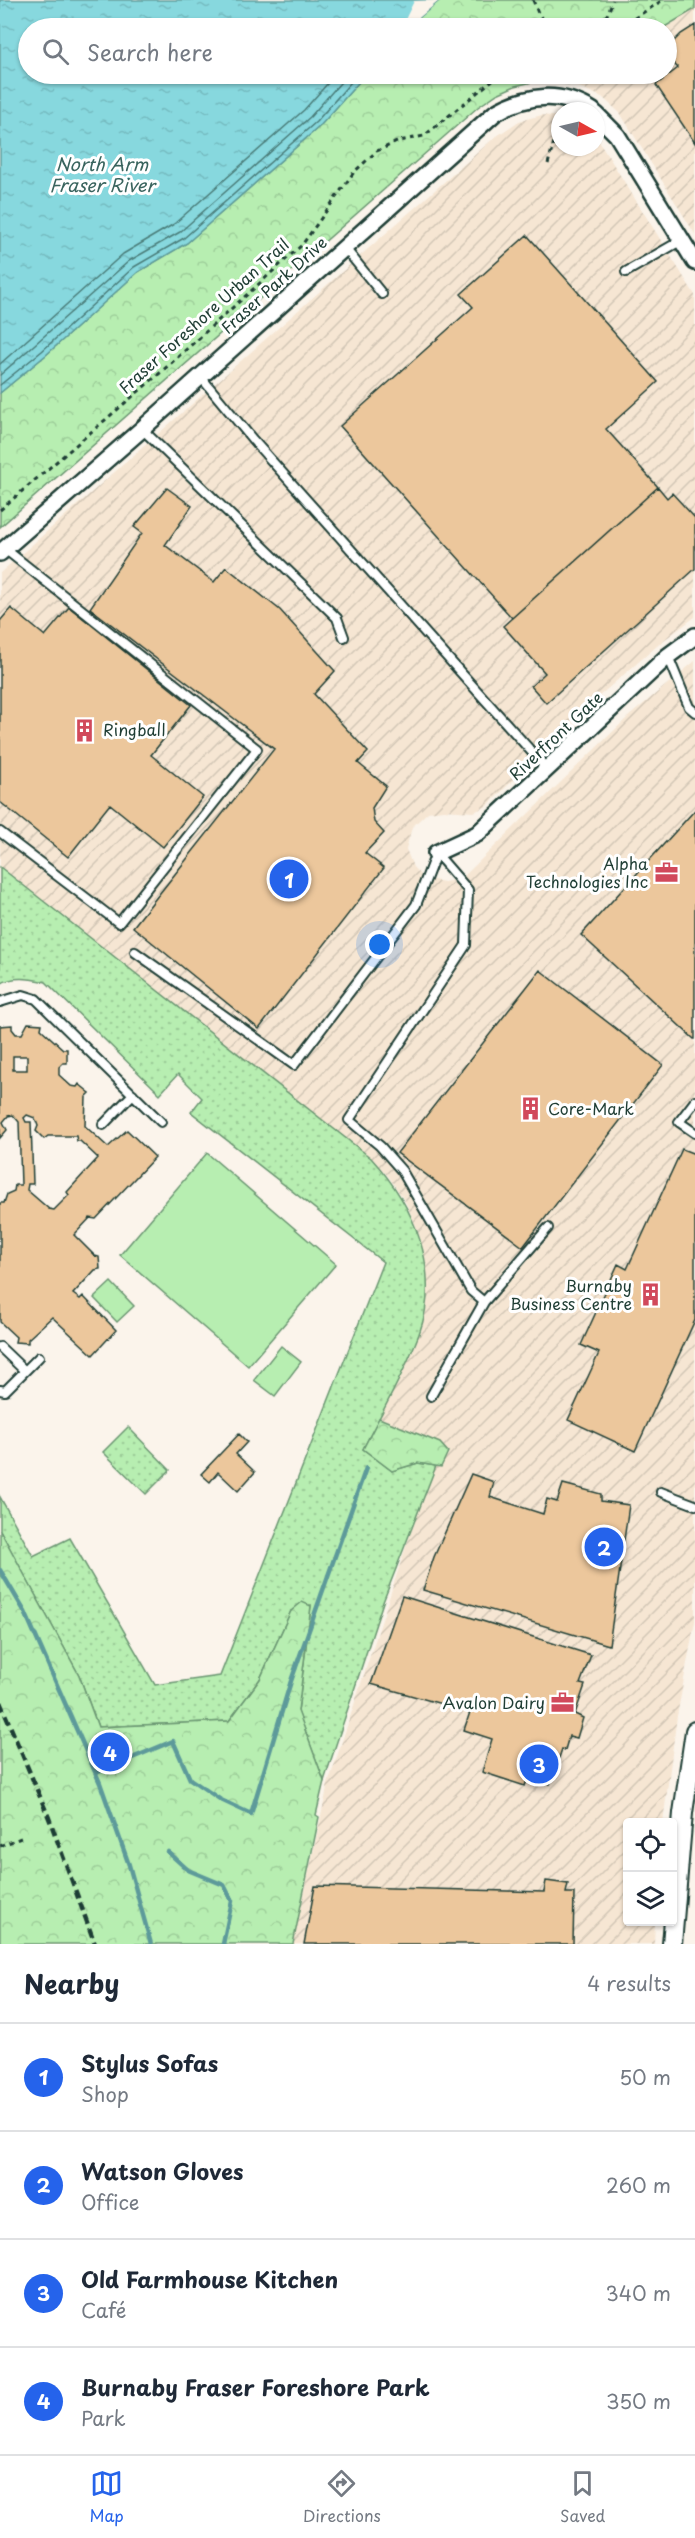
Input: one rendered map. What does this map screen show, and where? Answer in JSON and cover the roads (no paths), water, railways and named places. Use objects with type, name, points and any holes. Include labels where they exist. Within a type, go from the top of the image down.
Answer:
[{"type":"street","name":"Fraser Park Drive","points":[[2,551],[495,113],[528,98],[549,97],[576,102]]},
{"type":"street","name":"Fraser Park Drive","points":[[605,123],[617,135],[695,262]]},
{"type":"street","name":"Riverfront Gate","points":[[436,853],[477,834],[668,656],[695,636]]},
{"type":"street","points":[[672,1944],[679,1843],[695,1731]]},
{"type":"lane","points":[[626,272],[682,240]]},
{"type":"lane","points":[[344,247],[382,294]]},
{"type":"lane","points":[[200,376],[253,440],[546,769]]},
{"type":"lane","points":[[142,429],[338,618],[344,637]]},
{"type":"lane","points":[[0,832],[119,923],[257,749],[2,551]]},
{"type":"lane","points":[[668,656],[689,707],[695,712]]},
{"type":"lane","points":[[135,952],[294,1065],[416,905],[436,853],[468,890],[466,945],[349,1120],[380,1146],[402,1171],[471,1291],[484,1302]]},
{"type":"lane","points":[[0,1002],[23,995],[36,999],[161,1122]]},
{"type":"lane","points":[[103,1125],[133,1094]]},
{"type":"lane","points":[[695,1101],[679,1122],[695,1133]]},
{"type":"lane","points":[[431,1396],[484,1302],[548,1228]]},
{"type":"lane","points":[[0,1347],[25,1371]]},
{"type":"lane","points":[[0,1390],[5,1391],[39,1357]]},
{"type":"lane","points":[[661,1492],[695,1505]]},
{"type":"water","name":"North Arm Fraser River","points":[[0,0],[440,0],[419,18],[18,18],[18,84],[357,84],[320,126],[187,243],[138,272],[0,393]]},
{"type":"waterway","points":[[96,1773],[173,1741],[190,1779],[221,1800],[251,1814],[291,1681],[366,1468]]},
{"type":"waterway","points":[[0,1570],[25,1612],[100,1783],[129,1865],[151,1944]]},
{"type":"waterway","points":[[168,1852],[188,1870],[224,1885],[232,1901],[223,1944]]},
{"type":"railway","points":[[0,1702],[49,1818],[95,1944]]},
{"type":"place","name":"Ringball","points":[[85,730]]},
{"type":"place","name":"Alpha Technologies Inc","points":[[666,873]]},
{"type":"place","name":"Stylus Sofas","points":[[289,879]]},
{"type":"place","name":"Core-Mark","points":[[530,1109]]},
{"type":"place","name":"Burnaby Business Centre","points":[[650,1295]]},
{"type":"place","name":"Watson Gloves","points":[[604,1547]]},
{"type":"place","name":"Avalon Dairy","points":[[563,1703]]},
{"type":"place","name":"Burnaby Fraser Foreshore Park","points":[[110,1752]]},
{"type":"place","name":"Old Farmhouse Kitchen","points":[[539,1764]]}]
